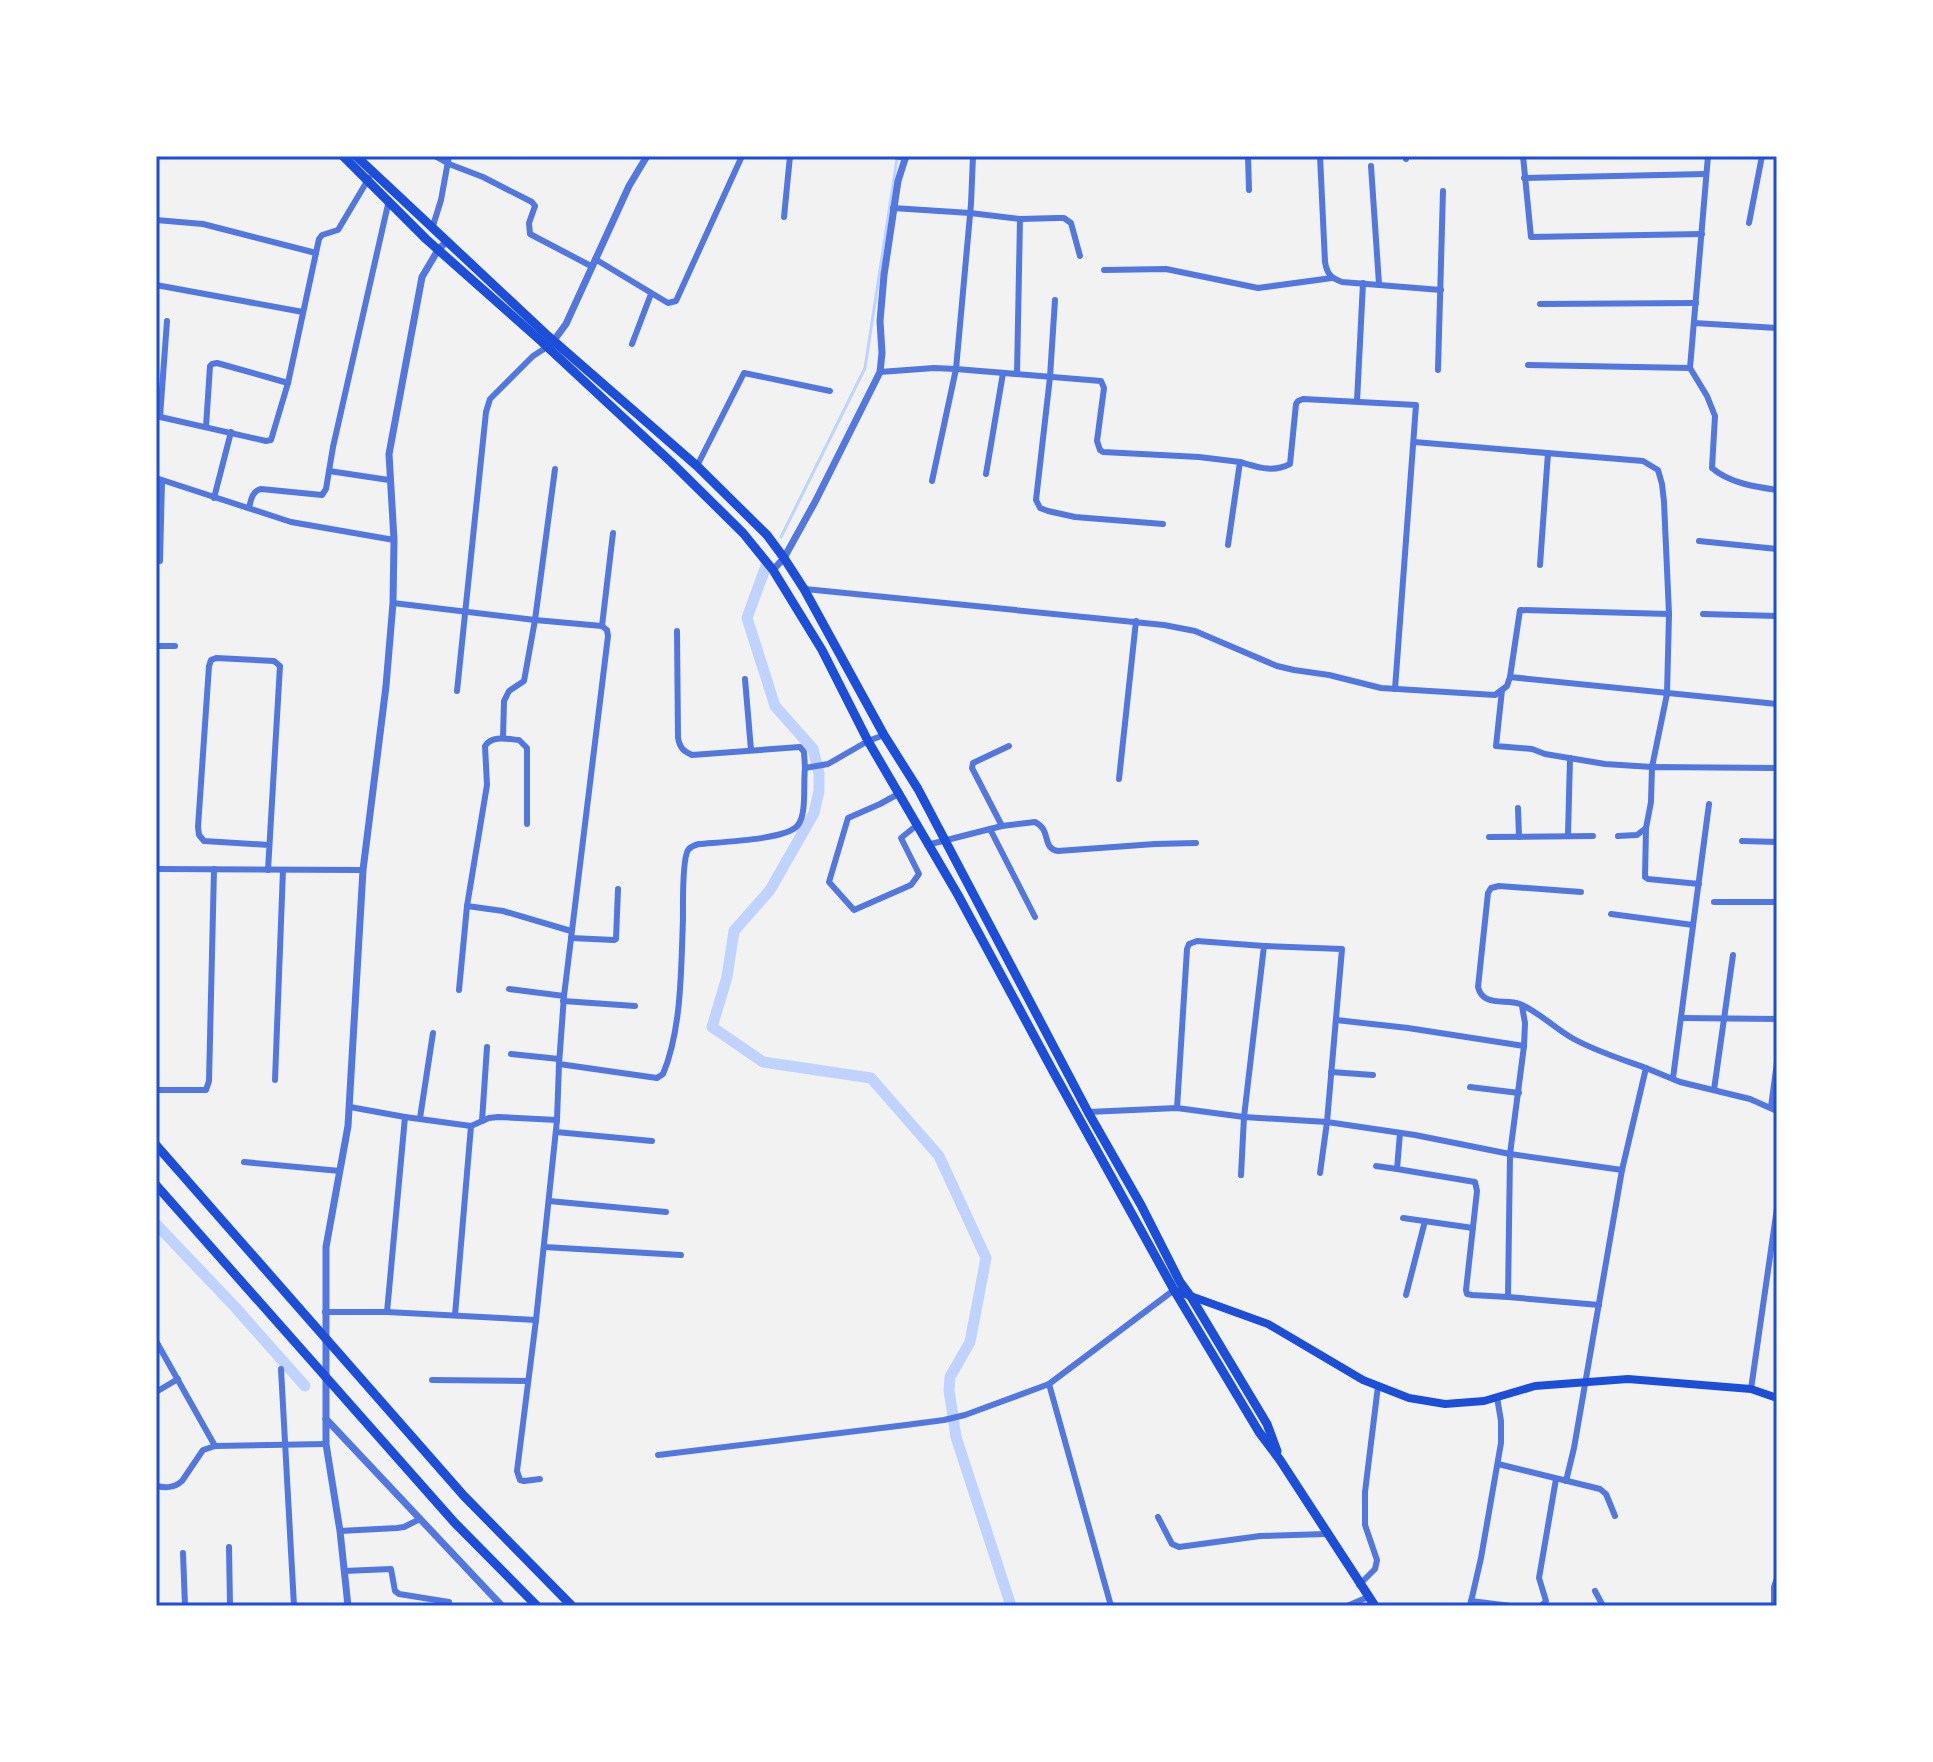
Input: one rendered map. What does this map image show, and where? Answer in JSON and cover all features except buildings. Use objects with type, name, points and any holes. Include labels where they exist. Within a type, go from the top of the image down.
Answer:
[{"type":"main road","points":[[343,156],[446,242],[743,533],[773,570],[822,650],[868,741],[958,895],[1054,1073],[1141,1205],[1180,1282],[1267,1424],[1280,1460]]},
{"type":"main road","points":[[356,156],[389,200],[426,239],[697,466],[767,535],[784,558],[805,589],[884,735],[918,789],[1174,1290],[1259,1432],[1375,1606]]},
{"type":"main road","points":[[156,1145],[464,1496],[572,1606]]},
{"type":"main road","points":[[156,1185],[454,1522],[537,1606]]},
{"type":"main road","points":[[1174,1290],[1268,1324],[1363,1380],[1409,1398],[1445,1404],[1484,1401],[1535,1386],[1628,1379],[1751,1389],[1777,1398]]},
{"type":"street","points":[[435,156],[532,202],[535,206],[529,223],[530,234],[593,262],[668,303],[678,298],[742,156]]},
{"type":"street","points":[[457,691],[486,412],[490,399],[533,356],[550,344],[566,324],[629,186],[647,156]]},
{"type":"street","points":[[784,217],[790,156]]},
{"type":"street","points":[[932,481],[956,369],[973,156]]},
{"type":"street","points":[[1248,156],[1249,190]]},
{"type":"street","points":[[1320,156],[1325,262],[1332,278]]},
{"type":"street","points":[[1523,156],[1531,237],[1702,234]]},
{"type":"street","points":[[1708,156],[1690,368],[1715,416],[1712,468],[1717,473],[1744,483],[1777,490]]},
{"type":"street","points":[[1749,223],[1762,156]]},
{"type":"street","points":[[773,570],[784,558],[815,502],[880,372],[884,275],[900,157]]},
{"type":"street","points":[[426,239],[432,229],[449,160]]},
{"type":"street","points":[[1371,166],[1379,284]]},
{"type":"street","points":[[1524,178],[1706,174]]},
{"type":"street","points":[[167,321],[158,417],[271,440],[288,383],[319,239],[338,230],[370,176]]},
{"type":"street","points":[[1438,370],[1443,191]]},
{"type":"street","points":[[249,508],[253,495],[261,489],[322,495],[326,489],[389,200]]},
{"type":"street","points":[[893,208],[1069,220],[1080,256]]},
{"type":"street","points":[[1017,374],[1020,219]]},
{"type":"street","points":[[156,220],[203,224],[316,253]]},
{"type":"street","points":[[348,1606],[326,1444],[326,1247],[350,1107],[363,870],[393,603],[394,540],[389,454],[422,277],[446,242]]},
{"type":"street","points":[[1104,270],[1166,269],[1258,288],[1332,278],[1342,282],[1441,290]]},
{"type":"street","points":[[1357,401],[1363,283]]},
{"type":"street","points":[[156,285],[303,312]]},
{"type":"street","points":[[632,344],[651,294]]},
{"type":"street","points":[[1055,300],[1036,500],[1040,508],[1075,517],[1163,524]]},
{"type":"street","points":[[1540,304],[1696,303]]},
{"type":"street","points":[[1694,323],[1777,328]]},
{"type":"street","points":[[206,427],[212,364],[288,383]]},
{"type":"street","points":[[1528,365],[1690,368]]},
{"type":"street","points":[[880,372],[934,368],[1097,380],[1104,384],[1097,441],[1103,452],[1199,457],[1240,462],[1268,470],[1290,464],[1298,401],[1308,398],[1416,405],[1395,689]]},
{"type":"street","points":[[697,466],[744,373],[830,391]]},
{"type":"street","points":[[986,474],[1003,373]]},
{"type":"street","points":[[214,498],[231,432]]},
{"type":"street","points":[[1414,442],[1643,461],[1658,470],[1664,502],[1669,614],[1667,694],[1652,767],[1645,877],[1699,884]]},
{"type":"street","points":[[1540,565],[1548,453]]},
{"type":"street","points":[[1228,545],[1240,462]]},
{"type":"street","points":[[503,738],[504,701],[509,691],[524,681],[555,469]]},
{"type":"street","points":[[329,471],[389,480]]},
{"type":"street","points":[[160,561],[159,479],[291,522],[394,540]]},
{"type":"street","points":[[602,626],[613,533]]},
{"type":"street","points":[[1699,541],[1777,549]]},
{"type":"street","points":[[805,589],[1136,621],[1195,631],[1277,666],[1381,688],[1495,695],[1507,686],[1510,677],[1520,610],[1669,614]]},
{"type":"street","points":[[393,603],[602,626],[607,630],[564,999],[556,1132],[518,1476],[524,1481],[540,1479]]},
{"type":"street","points":[[1703,614],[1777,616]]},
{"type":"street","points":[[1119,779],[1136,621]]},
{"type":"street","points":[[511,1054],[657,1078],[663,1074],[675,1033],[683,885],[688,851],[699,844],[787,833],[796,828],[802,818],[808,768],[800,747],[692,755],[679,746],[677,631]]},
{"type":"street","points":[[156,646],[175,646]]},
{"type":"street","points":[[268,870],[280,666],[274,661],[216,658],[211,660],[209,666],[199,835],[204,841],[269,845]]},
{"type":"street","points":[[1510,677],[1777,704]]},
{"type":"street","points":[[745,679],[751,750]]},
{"type":"street","points":[[1502,690],[1496,746],[1532,749],[1605,764],[1777,768]]},
{"type":"street","points":[[808,768],[828,764],[884,735]]},
{"type":"street","points":[[459,990],[467,906],[487,785],[485,746],[491,740],[519,740],[527,748],[527,824]]},
{"type":"street","points":[[1002,826],[971,766],[1009,746]]},
{"type":"street","points":[[1568,835],[1570,758]]},
{"type":"street","points":[[900,793],[848,818],[829,882],[854,910],[911,885],[917,879],[916,865],[901,838],[917,825]]},
{"type":"street","points":[[1673,1078],[1709,804]]},
{"type":"street","points":[[1518,808],[1519,837]]},
{"type":"street","points":[[927,845],[1002,826],[1035,822],[1045,831],[1053,851],[1196,843]]},
{"type":"street","points":[[1618,836],[1637,835],[1646,828]]},
{"type":"street","points":[[990,829],[1035,917]]},
{"type":"street","points":[[1489,837],[1593,836]]},
{"type":"street","points":[[1742,841],[1777,842]]},
{"type":"street","points":[[156,869],[363,870]]},
{"type":"street","points":[[156,1090],[206,1090],[209,1081],[214,869]]},
{"type":"street","points":[[275,1080],[283,870]]},
{"type":"street","points":[[1581,892],[1494,886],[1488,893],[1478,987],[1488,1001],[1522,1005],[1572,1038],[1599,1051],[1680,1082],[1750,1099],[1774,1109],[1777,1062]]},
{"type":"street","points":[[467,906],[503,911],[571,934],[610,941],[616,939],[618,889]]},
{"type":"street","points":[[1714,902],[1777,902]]},
{"type":"street","points":[[1611,914],[1693,925]]},
{"type":"street","points":[[1177,1108],[1189,944],[1197,941],[1342,949],[1320,1173]]},
{"type":"street","points":[[1241,1175],[1244,1117],[1264,946]]},
{"type":"street","points":[[1714,1090],[1733,955]]},
{"type":"street","points":[[509,989],[564,999],[635,1006]]},
{"type":"street","points":[[1508,1297],[1510,1154],[1524,1046],[1522,1005]]},
{"type":"street","points":[[1681,1018],[1777,1019]]},
{"type":"street","points":[[1336,1020],[1524,1046]]},
{"type":"street","points":[[420,1118],[433,1033]]},
{"type":"street","points":[[482,1121],[487,1047]]},
{"type":"street","points":[[1566,1481],[1622,1170],[1646,1068]]},
{"type":"street","points":[[1331,1072],[1373,1075]]},
{"type":"street","points":[[1470,1087],[1519,1093]]},
{"type":"street","points":[[350,1107],[471,1126],[498,1117],[557,1120]]},
{"type":"street","points":[[1082,1112],[1177,1108],[1244,1117],[1327,1122],[1622,1170]]},
{"type":"street","points":[[387,1312],[405,1117]]},
{"type":"street","points":[[455,1315],[471,1126]]},
{"type":"street","points":[[556,1132],[652,1141]]},
{"type":"street","points":[[1397,1169],[1400,1133]]},
{"type":"street","points":[[244,1162],[340,1171]]},
{"type":"street","points":[[1376,1166],[1475,1182],[1477,1191],[1467,1294],[1599,1305]]},
{"type":"street","points":[[549,1201],[666,1212]]},
{"type":"street","points":[[1751,1389],[1777,1208]]},
{"type":"street","points":[[1403,1218],[1473,1228]]},
{"type":"street","points":[[1406,1295],[1425,1221]]},
{"type":"street","points":[[544,1247],[681,1255]]},
{"type":"street","points":[[658,1455],[965,1415],[1049,1384],[1174,1290]]},
{"type":"street","points":[[1765,1290],[1777,1291]]},
{"type":"street","points":[[325,1312],[536,1320]]},
{"type":"street","points":[[156,1341],[215,1446]]},
{"type":"street","points":[[281,1369],[294,1606]]},
{"type":"street","points":[[156,1392],[178,1379]]},
{"type":"street","points":[[432,1380],[528,1381]]},
{"type":"street","points":[[1049,1384],[1111,1606]]},
{"type":"street","points":[[1359,1585],[1375,1569],[1377,1560],[1365,1525],[1365,1492],[1378,1386]]},
{"type":"street","points":[[1497,1397],[1501,1443],[1470,1603],[1511,1606]]},
{"type":"street","points":[[326,1419],[502,1606]]},
{"type":"street","points":[[156,1486],[178,1485],[203,1450],[215,1446],[326,1444]]},
{"type":"street","points":[[1498,1464],[1600,1489],[1606,1494],[1615,1516]]},
{"type":"street","points":[[1541,1606],[1546,1601],[1539,1578],[1556,1479]]},
{"type":"street","points":[[1158,1517],[1172,1544],[1179,1547],[1260,1536],[1326,1534]]},
{"type":"street","points":[[340,1531],[404,1527],[420,1519]]},
{"type":"street","points":[[229,1547],[230,1606]]},
{"type":"street","points":[[183,1553],[185,1606]]},
{"type":"street","points":[[344,1571],[391,1569],[395,1591],[399,1594],[449,1602]]},
{"type":"street","points":[[1774,1606],[1777,1578]]},
{"type":"street","points":[[1595,1591],[1603,1606]]},
{"type":"street","points":[[1347,1606],[1368,1597]]},
{"type":"waterway","points":[[781,537],[865,368],[897,159]]},
{"type":"waterway","points":[[766,566],[747,618],[775,706],[813,749],[819,773],[819,791],[814,813],[770,890],[734,931],[727,977],[712,1027],[763,1062],[871,1078],[939,1156],[986,1258],[970,1342],[950,1377],[949,1390],[956,1437],[1011,1606]]},
{"type":"waterway","points":[[156,1224],[305,1386]]}]
